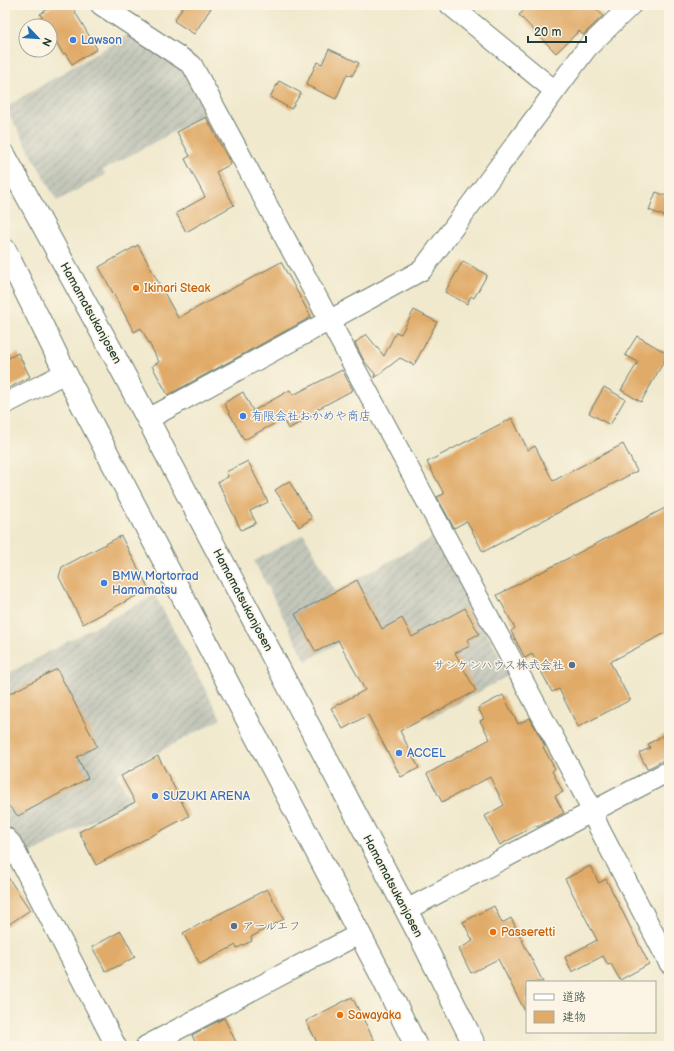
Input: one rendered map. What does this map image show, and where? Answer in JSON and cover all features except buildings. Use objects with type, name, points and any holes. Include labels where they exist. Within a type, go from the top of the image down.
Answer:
[{"type":"main road","name":"Hamamatsukanjosen","points":[[5,156],[148,419],[406,910],[474,1046]]},
{"type":"main road","points":[[5,250],[65,373],[359,934],[416,1046]]},
{"type":"street","points":[[101,5],[192,65],[585,796],[669,963]]},
{"type":"street","points":[[450,5],[555,90]]},
{"type":"street","points":[[148,419],[422,270],[587,48],[631,5]]},
{"type":"street","points":[[5,404],[65,373]]},
{"type":"street","points":[[406,910],[669,771]]},
{"type":"street","points":[[5,837],[11,843],[116,1046]]},
{"type":"street","points":[[146,1046],[359,934]]},
{"type":"shaded area","points":[[129,34],[185,71],[208,113],[103,170],[105,175],[57,201],[5,107]]},
{"type":"shaded area","name":"サンケンハウス株式会社","points":[[304,534],[335,591],[436,536],[510,675],[429,719],[377,622],[306,661],[254,561]]},
{"type":"shaded area","points":[[155,595],[221,719],[117,774],[131,800],[26,856],[17,839],[5,827],[5,675]]},
{"type":"place","name":"Lawson","points":[[73,40]]},
{"type":"place","name":"Ikinari Steak","points":[[136,288]]},
{"type":"place","name":"有限会社おかめや商店","points":[[243,416]]},
{"type":"place","name":"BMW Mortorrad Hamamatsu","points":[[104,583]]},
{"type":"place","name":"サンケンハウス株式会社","points":[[572,665]]},
{"type":"place","name":"ACCEL","points":[[399,753]]},
{"type":"place","name":"SUZUKI ARENA","points":[[155,796]]},
{"type":"place","name":"アールエフ","points":[[234,926]]},
{"type":"place","name":"Passeretti","points":[[493,932]]},
{"type":"place","name":"Sawayaka","points":[[340,1015]]}]
